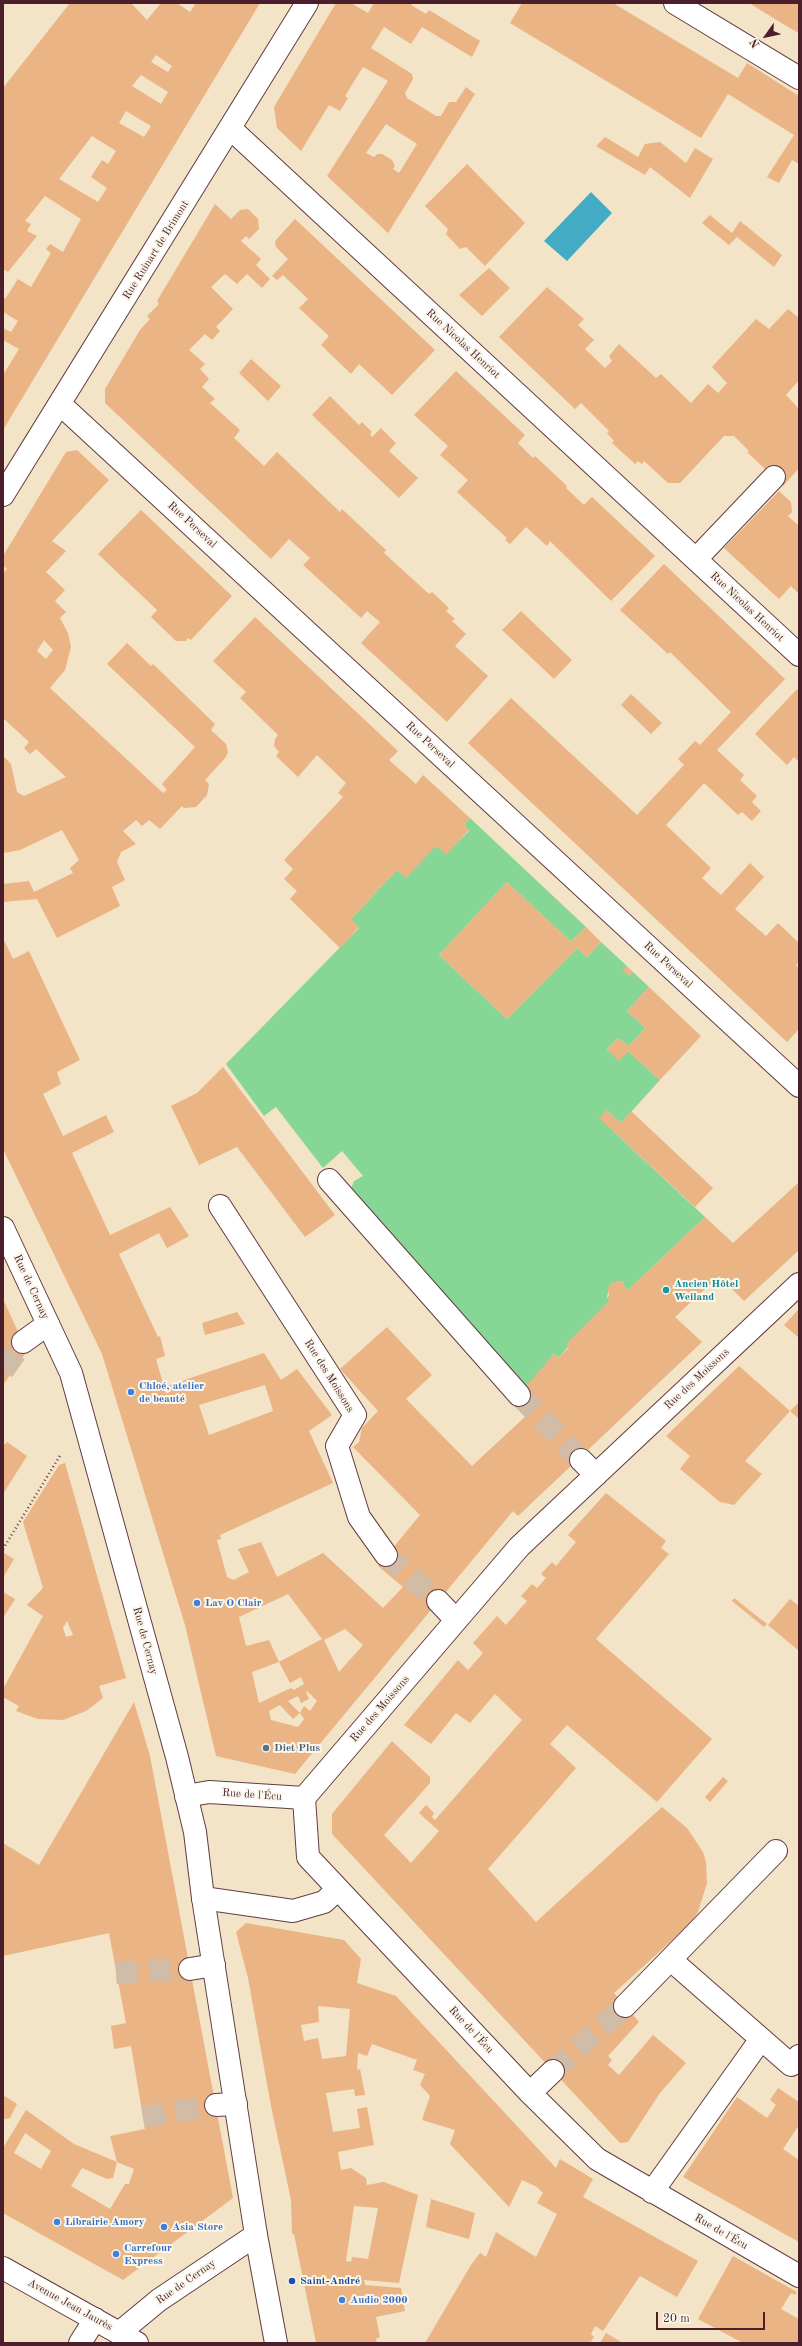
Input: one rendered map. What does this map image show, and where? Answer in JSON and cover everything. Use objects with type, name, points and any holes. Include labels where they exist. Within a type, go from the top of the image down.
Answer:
[{"type":"street","name":"Rue Ruinart de Brimont","points":[[3,495],[231,129],[307,3]]},
{"type":"street","points":[[676,3],[799,78]]},
{"type":"street","name":"Rue Nicolas Henriot","points":[[231,129],[799,655]]},
{"type":"street","name":"Rue Perseval","points":[[60,404],[799,1086]]},
{"type":"street","points":[[696,559],[774,477]]},
{"type":"street","points":[[329,1180],[519,1395]]},
{"type":"street","name":"Rue des Moissons","points":[[220,1206],[355,1415],[337,1446],[359,1517],[386,1555]]},
{"type":"street","name":"Rue de Cernay","points":[[3,1228],[71,1373],[195,1832],[203,1898],[214,1965],[226,2105],[256,2235],[276,2343]]},
{"type":"street","name":"Rue des Moissons","points":[[304,1798],[588,1468],[799,1284]]},
{"type":"street","name":"Rue de Cernay","points":[[23,1342],[48,1324]]},
{"type":"street","points":[[438,1601],[456,1620]]},
{"type":"street","name":"Rue de l'Écu","points":[[186,1796],[209,1792],[304,1798],[308,1857],[530,2093],[597,2159],[799,2276]]},
{"type":"street","points":[[625,2006],[776,1851]]},
{"type":"street","points":[[203,1898],[293,1911],[324,1902],[338,1889]]},
{"type":"street","points":[[671,1960],[791,2065],[799,2056]]},
{"type":"street","points":[[190,1969],[214,1965]]},
{"type":"street","points":[[652,2192],[761,2039]]},
{"type":"street","points":[[530,2093],[553,2071]]},
{"type":"street","name":"Rue de Cernay","points":[[128,2338],[159,2300],[256,2235]]},
{"type":"street","name":"Avenue Jean Jaurès","points":[[3,2268],[128,2338]]},
{"type":"street","points":[[80,2343],[95,2319]]},
{"type":"path","points":[[3,1549],[62,1454]]},
{"type":"green space","points":[[470,818],[586,927],[571,942],[507,882],[439,955],[507,1019],[577,948],[587,957],[601,942],[627,966],[623,971],[629,975],[633,972],[649,987],[627,1011],[645,1028],[629,1046],[618,1038],[607,1049],[619,1060],[628,1051],[660,1080],[621,1123],[607,1110],[613,1131],[705,1217],[627,1291],[623,1282],[618,1281],[610,1284],[607,1297],[610,1300],[558,1358],[554,1354],[524,1391],[351,1189],[354,1181],[363,1176],[342,1151],[323,1168],[276,1107],[264,1116],[226,1064],[359,928],[351,919],[397,870],[436,846],[446,854],[469,831],[464,825]]},
{"type":"water","points":[[591,192],[612,213],[567,261],[544,241]]},
{"type":"building","points":[[70,3],[131,3],[147,20],[161,3],[177,3],[190,12],[196,3],[260,3],[3,430],[3,375],[19,349],[3,340],[3,328],[11,332],[18,321],[3,312],[3,297],[5,299],[18,279],[31,287],[51,253],[46,249],[50,244],[63,252],[81,219],[45,196],[25,221],[31,224],[27,231],[37,236],[8,272],[3,269],[3,88]],"holes":[[[156,55],[172,66],[168,72],[151,62]],[[141,75],[168,92],[161,104],[132,86]],[[126,111],[151,126],[144,137],[119,123]],[[92,136],[116,151],[108,164],[102,160],[91,177],[107,188],[98,202],[59,179]]]},
{"type":"building","points":[[336,3],[351,3],[368,13],[374,3],[413,3],[411,5],[426,14],[429,10],[480,41],[472,57],[422,27],[411,44],[384,27],[371,48],[412,74],[413,79],[405,93],[407,98],[436,116],[441,116],[449,102],[456,102],[466,87],[475,94],[388,233],[327,176],[388,81],[363,67],[345,96],[348,98],[340,111],[329,105],[301,151],[277,128],[274,107]],"holes":[[[386,124],[417,144],[399,173],[393,169],[395,166],[392,160],[382,154],[377,154],[374,157],[366,153]]]},
{"type":"building","points":[[522,3],[613,3],[738,78],[747,63],[799,96],[799,164],[792,160],[779,183],[767,177],[794,135],[728,94],[701,138],[510,23]]},
{"type":"building","points":[[749,3],[799,3],[799,33],[788,27]]},
{"type":"building","points":[[605,137],[638,157],[645,144],[660,142],[686,163],[695,148],[713,159],[690,198],[650,167],[645,175],[596,146]]},
{"type":"building","points":[[467,164],[525,223],[485,266],[466,247],[460,249],[446,234],[448,229],[425,206]]},
{"type":"building","points":[[215,204],[231,219],[240,210],[248,209],[258,219],[259,229],[249,239],[246,236],[241,241],[261,259],[256,265],[270,279],[262,288],[247,274],[237,284],[225,274],[211,287],[233,309],[216,327],[220,331],[212,340],[205,334],[189,350],[205,364],[200,369],[209,379],[202,387],[215,399],[210,403],[240,430],[234,438],[264,466],[277,452],[340,512],[342,509],[386,550],[384,553],[429,594],[432,592],[449,608],[446,611],[455,619],[452,621],[466,634],[455,646],[488,676],[447,722],[361,643],[380,622],[367,611],[361,618],[303,565],[310,558],[289,539],[271,559],[105,403],[105,389],[140,330],[150,319],[147,316],[159,304],[157,301]]},
{"type":"building","points":[[710,215],[732,233],[740,221],[782,255],[774,267],[737,237],[729,245],[702,223]]},
{"type":"building","points":[[295,219],[435,350],[392,395],[359,364],[351,374],[321,345],[329,336],[299,308],[308,299],[283,275],[277,280],[272,276],[288,259],[276,247],[275,241]]},
{"type":"building","points":[[489,268],[510,288],[482,316],[459,295]]},
{"type":"building","points":[[547,287],[584,319],[578,325],[594,340],[585,349],[605,368],[612,361],[609,356],[619,344],[656,378],[661,374],[691,403],[708,384],[718,393],[727,383],[712,367],[756,319],[769,329],[788,309],[799,318],[799,380],[786,395],[799,409],[799,468],[783,486],[747,452],[749,451],[734,436],[724,436],[680,483],[668,483],[644,461],[642,464],[638,461],[635,464],[612,443],[614,441],[607,433],[609,431],[581,403],[575,409],[499,337]]},
{"type":"building","points":[[251,359],[281,386],[268,401],[239,373]]},
{"type":"building","points":[[456,371],[525,435],[518,443],[533,458],[535,456],[567,486],[566,488],[584,505],[592,497],[655,556],[611,601],[550,541],[547,546],[526,527],[510,544],[505,540],[507,538],[457,492],[468,480],[440,455],[448,446],[414,415]]},
{"type":"building","points":[[330,396],[359,425],[362,422],[372,432],[370,434],[372,437],[381,428],[396,443],[389,451],[418,478],[399,498],[312,415]]},
{"type":"building","points":[[77,450],[109,480],[52,541],[66,551],[46,572],[65,590],[55,601],[66,612],[60,618],[68,633],[71,647],[65,670],[50,688],[163,793],[167,790],[162,784],[195,747],[107,664],[127,643],[151,666],[153,664],[215,724],[211,730],[226,744],[228,752],[226,757],[205,780],[209,784],[207,795],[196,807],[184,808],[182,806],[160,829],[149,820],[142,826],[136,820],[123,831],[136,844],[121,852],[117,862],[125,880],[112,887],[120,906],[57,938],[37,899],[3,902],[3,884],[29,881],[34,892],[73,873],[70,868],[79,860],[62,830],[20,850],[3,853],[3,756],[11,764],[17,792],[24,796],[66,777],[36,749],[30,754],[24,748],[29,742],[3,718],[3,573],[7,569],[3,565],[3,556],[66,452]],"holes":[[[44,640],[53,650],[46,659],[37,651]]]},
{"type":"building","points":[[779,491],[791,502],[792,512],[788,516],[799,526],[799,594],[791,586],[779,599],[724,548]]},
{"type":"building","points":[[141,510],[232,596],[191,640],[188,638],[186,641],[176,641],[151,617],[157,610],[98,554]]},
{"type":"building","points":[[664,564],[785,679],[717,750],[744,775],[740,780],[757,796],[752,802],[761,811],[752,821],[742,812],[738,815],[704,783],[666,825],[711,868],[702,878],[721,895],[750,863],[764,877],[735,909],[766,936],[778,923],[799,943],[799,961],[796,965],[799,968],[799,1029],[787,1042],[468,743],[511,698],[637,815],[684,765],[678,759],[695,741],[700,745],[731,712],[670,652],[668,654],[620,610]]},
{"type":"building","points":[[521,611],[572,660],[554,679],[502,630]]},
{"type":"building","points":[[255,617],[398,751],[389,760],[416,784],[423,775],[470,818],[464,825],[469,830],[446,855],[436,846],[406,878],[397,870],[351,919],[359,927],[340,948],[290,899],[297,891],[284,879],[293,869],[284,860],[343,797],[338,793],[346,783],[317,755],[298,777],[276,756],[279,752],[274,746],[275,739],[278,735],[240,698],[246,692],[213,661]]},
{"type":"building","points":[[797,689],[799,691],[799,762],[794,757],[787,765],[755,734]]},
{"type":"building","points":[[631,694],[662,723],[651,734],[621,705]]},
{"type":"building","points":[[507,882],[571,942],[586,927],[601,942],[587,957],[577,948],[507,1019],[439,955]]},
{"type":"building","points":[[3,938],[13,959],[29,951],[80,1060],[57,1072],[61,1084],[43,1094],[63,1136],[106,1115],[114,1132],[72,1153],[110,1235],[170,1207],[189,1236],[167,1248],[159,1233],[119,1254],[158,1337],[160,1336],[165,1356],[156,1359],[164,1387],[264,1353],[281,1380],[297,1369],[332,1415],[309,1431],[333,1483],[220,1535],[221,1539],[217,1540],[227,1577],[234,1580],[249,1572],[238,1549],[261,1542],[277,1577],[323,1553],[383,1608],[403,1587],[378,1566],[420,1515],[353,1447],[359,1442],[362,1428],[378,1411],[340,1369],[387,1327],[432,1375],[406,1399],[472,1466],[527,1415],[514,1401],[527,1388],[526,1386],[554,1354],[558,1358],[569,1347],[566,1344],[610,1300],[607,1298],[609,1296],[608,1288],[610,1284],[618,1281],[623,1282],[627,1291],[705,1217],[733,1243],[799,1182],[799,1250],[744,1301],[719,1276],[675,1317],[702,1342],[518,1516],[513,1511],[295,1774],[216,1756],[185,1625],[102,1354],[3,1149]],"holes":[[[265,1385],[273,1411],[209,1435],[199,1405]],[[288,1594],[322,1639],[279,1662],[269,1640],[246,1646],[239,1617]],[[345,1629],[363,1645],[339,1672],[324,1640]],[[279,1662],[290,1683],[301,1677],[304,1684],[294,1690],[291,1688],[259,1703],[252,1672]],[[307,1691],[317,1701],[310,1711],[304,1706],[300,1713],[288,1701],[298,1696],[301,1703],[309,1699],[306,1692]],[[280,1705],[293,1719],[300,1713],[304,1719],[298,1727],[271,1720],[269,1711]]]},
{"type":"building","points":[[627,966],[633,972],[629,975],[622,971]]},
{"type":"building","points":[[649,987],[701,1036],[660,1080],[628,1051],[619,1061],[607,1049],[618,1038],[629,1046],[645,1028],[627,1011]]},
{"type":"building","points":[[223,1067],[335,1215],[305,1237],[237,1147],[199,1165],[171,1106],[197,1093]]},
{"type":"building","points":[[607,1110],[621,1123],[631,1111],[713,1188],[695,1207],[599,1118]]},
{"type":"building","points":[[3,1299],[27,1351],[3,1385]]},
{"type":"building","points":[[799,1309],[799,1338],[784,1325]]},
{"type":"building","points":[[237,1312],[245,1324],[205,1335],[202,1323]]},
{"type":"building","points":[[739,1366],[790,1411],[745,1461],[762,1474],[734,1505],[720,1502],[680,1469],[690,1456],[666,1436]]},
{"type":"building","points":[[799,1402],[799,1419],[790,1411]]},
{"type":"building","points":[[7,1442],[27,1456],[3,1494],[3,1443],[6,1444]]},
{"type":"building","points":[[65,1463],[126,1678],[99,1686],[103,1698],[86,1711],[63,1720],[38,1719],[16,1711],[19,1706],[3,1697],[3,1689],[43,1616],[27,1605],[43,1588],[23,1522],[59,1465]],"holes":[[[67,1621],[73,1635],[66,1637],[63,1628]]]},
{"type":"building","points":[[606,1493],[666,1541],[661,1548],[669,1554],[596,1639],[712,1739],[657,1802],[567,1725],[550,1744],[576,1768],[488,1869],[536,1922],[662,1807],[687,1828],[703,1852],[706,1862],[707,1883],[698,1912],[692,1922],[614,1993],[639,2022],[608,2056],[612,2060],[608,2065],[619,2075],[653,2035],[686,2063],[660,2093],[628,2142],[620,2143],[332,1834],[332,1814],[392,1741],[430,1777],[430,1783],[384,1835],[411,1863],[439,1831],[419,1813],[426,1805],[434,1813],[432,1817],[435,1820],[522,1720],[495,1694],[470,1723],[456,1713],[431,1744],[404,1725],[458,1660],[468,1670],[483,1653],[473,1643],[497,1616],[506,1625],[527,1601],[521,1596],[532,1584],[537,1588],[546,1578],[541,1574],[552,1562],[556,1566],[576,1542],[568,1535]]},
{"type":"building","points":[[4,1553],[14,1559],[3,1578],[3,1554]]},
{"type":"building","points":[[3,1592],[15,1599],[3,1618]]},
{"type":"building","points":[[734,1598],[767,1624],[764,1627],[732,1601]]},
{"type":"building","points":[[790,1599],[799,1606],[799,1651],[768,1625]]},
{"type":"building","points":[[134,1702],[150,1756],[233,2198],[123,2280],[3,2213],[3,2148],[26,2110],[74,2144],[117,2162],[110,2136],[145,2129],[131,2046],[114,2049],[111,2026],[126,2023],[109,1933],[3,1956],[3,1843],[39,1865]],"holes":[[[25,2133],[51,2151],[41,2169],[14,2153]],[[117,2162],[134,2169],[129,2184],[125,2184],[110,2209],[71,2186],[82,2168],[107,2179],[113,2178]]]},
{"type":"building","points":[[723,1777],[728,1781],[710,1802],[705,1797]]},
{"type":"building","points":[[246,1923],[344,1940],[361,1959],[357,1983],[396,1996],[556,2168],[560,2159],[593,2179],[583,2197],[698,2261],[677,2297],[640,2276],[603,2331],[595,2326],[591,2334],[594,2337],[590,2343],[425,2343],[471,2265],[480,2253],[486,2257],[496,2232],[536,2257],[557,2214],[537,2203],[543,2193],[537,2187],[522,2180],[509,2207],[450,2144],[455,2130],[422,2120],[430,2096],[420,2085],[425,2074],[413,2070],[417,2060],[372,2044],[367,2056],[358,2053],[357,2070],[360,2069],[365,2095],[355,2096],[354,2089],[326,2093],[333,2132],[360,2128],[357,2109],[367,2107],[374,2145],[338,2152],[341,2170],[351,2168],[366,2178],[367,2185],[384,2182],[418,2195],[399,2283],[364,2280],[365,2285],[401,2288],[405,2311],[376,2317],[380,2337],[376,2339],[377,2343],[316,2343],[294,2234],[292,2234],[291,2200],[271,2106],[248,1978],[236,1932]],"holes":[[[318,2006],[350,2009],[346,2056],[322,2059],[318,2038],[304,2041],[301,2025],[319,2022]],[[354,2206],[378,2208],[368,2259],[352,2257],[351,2262],[346,2261]]]},
{"type":"building","points":[[778,2088],[799,2102],[799,2125],[783,2149],[799,2160],[799,2242],[683,2177],[737,2097],[767,2118],[776,2105],[770,2100]]},
{"type":"building","points":[[3,2095],[17,2104],[10,2118],[5,2119],[3,2118]]},
{"type":"building","points":[[431,2199],[475,2213],[469,2239],[426,2227]]},
{"type":"building","points":[[733,2256],[797,2292],[795,2295],[791,2293],[781,2309],[799,2319],[799,2343],[743,2343],[698,2319]]},
{"type":"building","points":[[606,2333],[623,2343],[600,2343]]},
{"type":"tunnel","points":[[3,1371],[23,1342]]},
{"type":"tunnel","points":[[519,1395],[581,1460]]},
{"type":"tunnel","points":[[386,1555],[438,1601]]},
{"type":"tunnel","points":[[116,1973],[190,1969]]},
{"type":"tunnel","points":[[553,2071],[625,2006]]},
{"type":"tunnel","points":[[143,2117],[216,2105]]},
{"type":"place","name":"Ancien Hôtel Weiland","points":[[666,1290]]},
{"type":"place","name":"Chloé, atelier de beauté","points":[[131,1392]]},
{"type":"place","name":"Lav O Clair","points":[[197,1603]]},
{"type":"place","name":"Diet Plus","points":[[266,1748]]},
{"type":"place","name":"Librairie Amory","points":[[57,2222]]},
{"type":"place","name":"Asia Store","points":[[164,2227]]},
{"type":"place","name":"Carrefour Express","points":[[116,2254]]},
{"type":"place","name":"Saint-André","points":[[292,2281]]},
{"type":"place","name":"Audio 2000","points":[[342,2300]]}]
